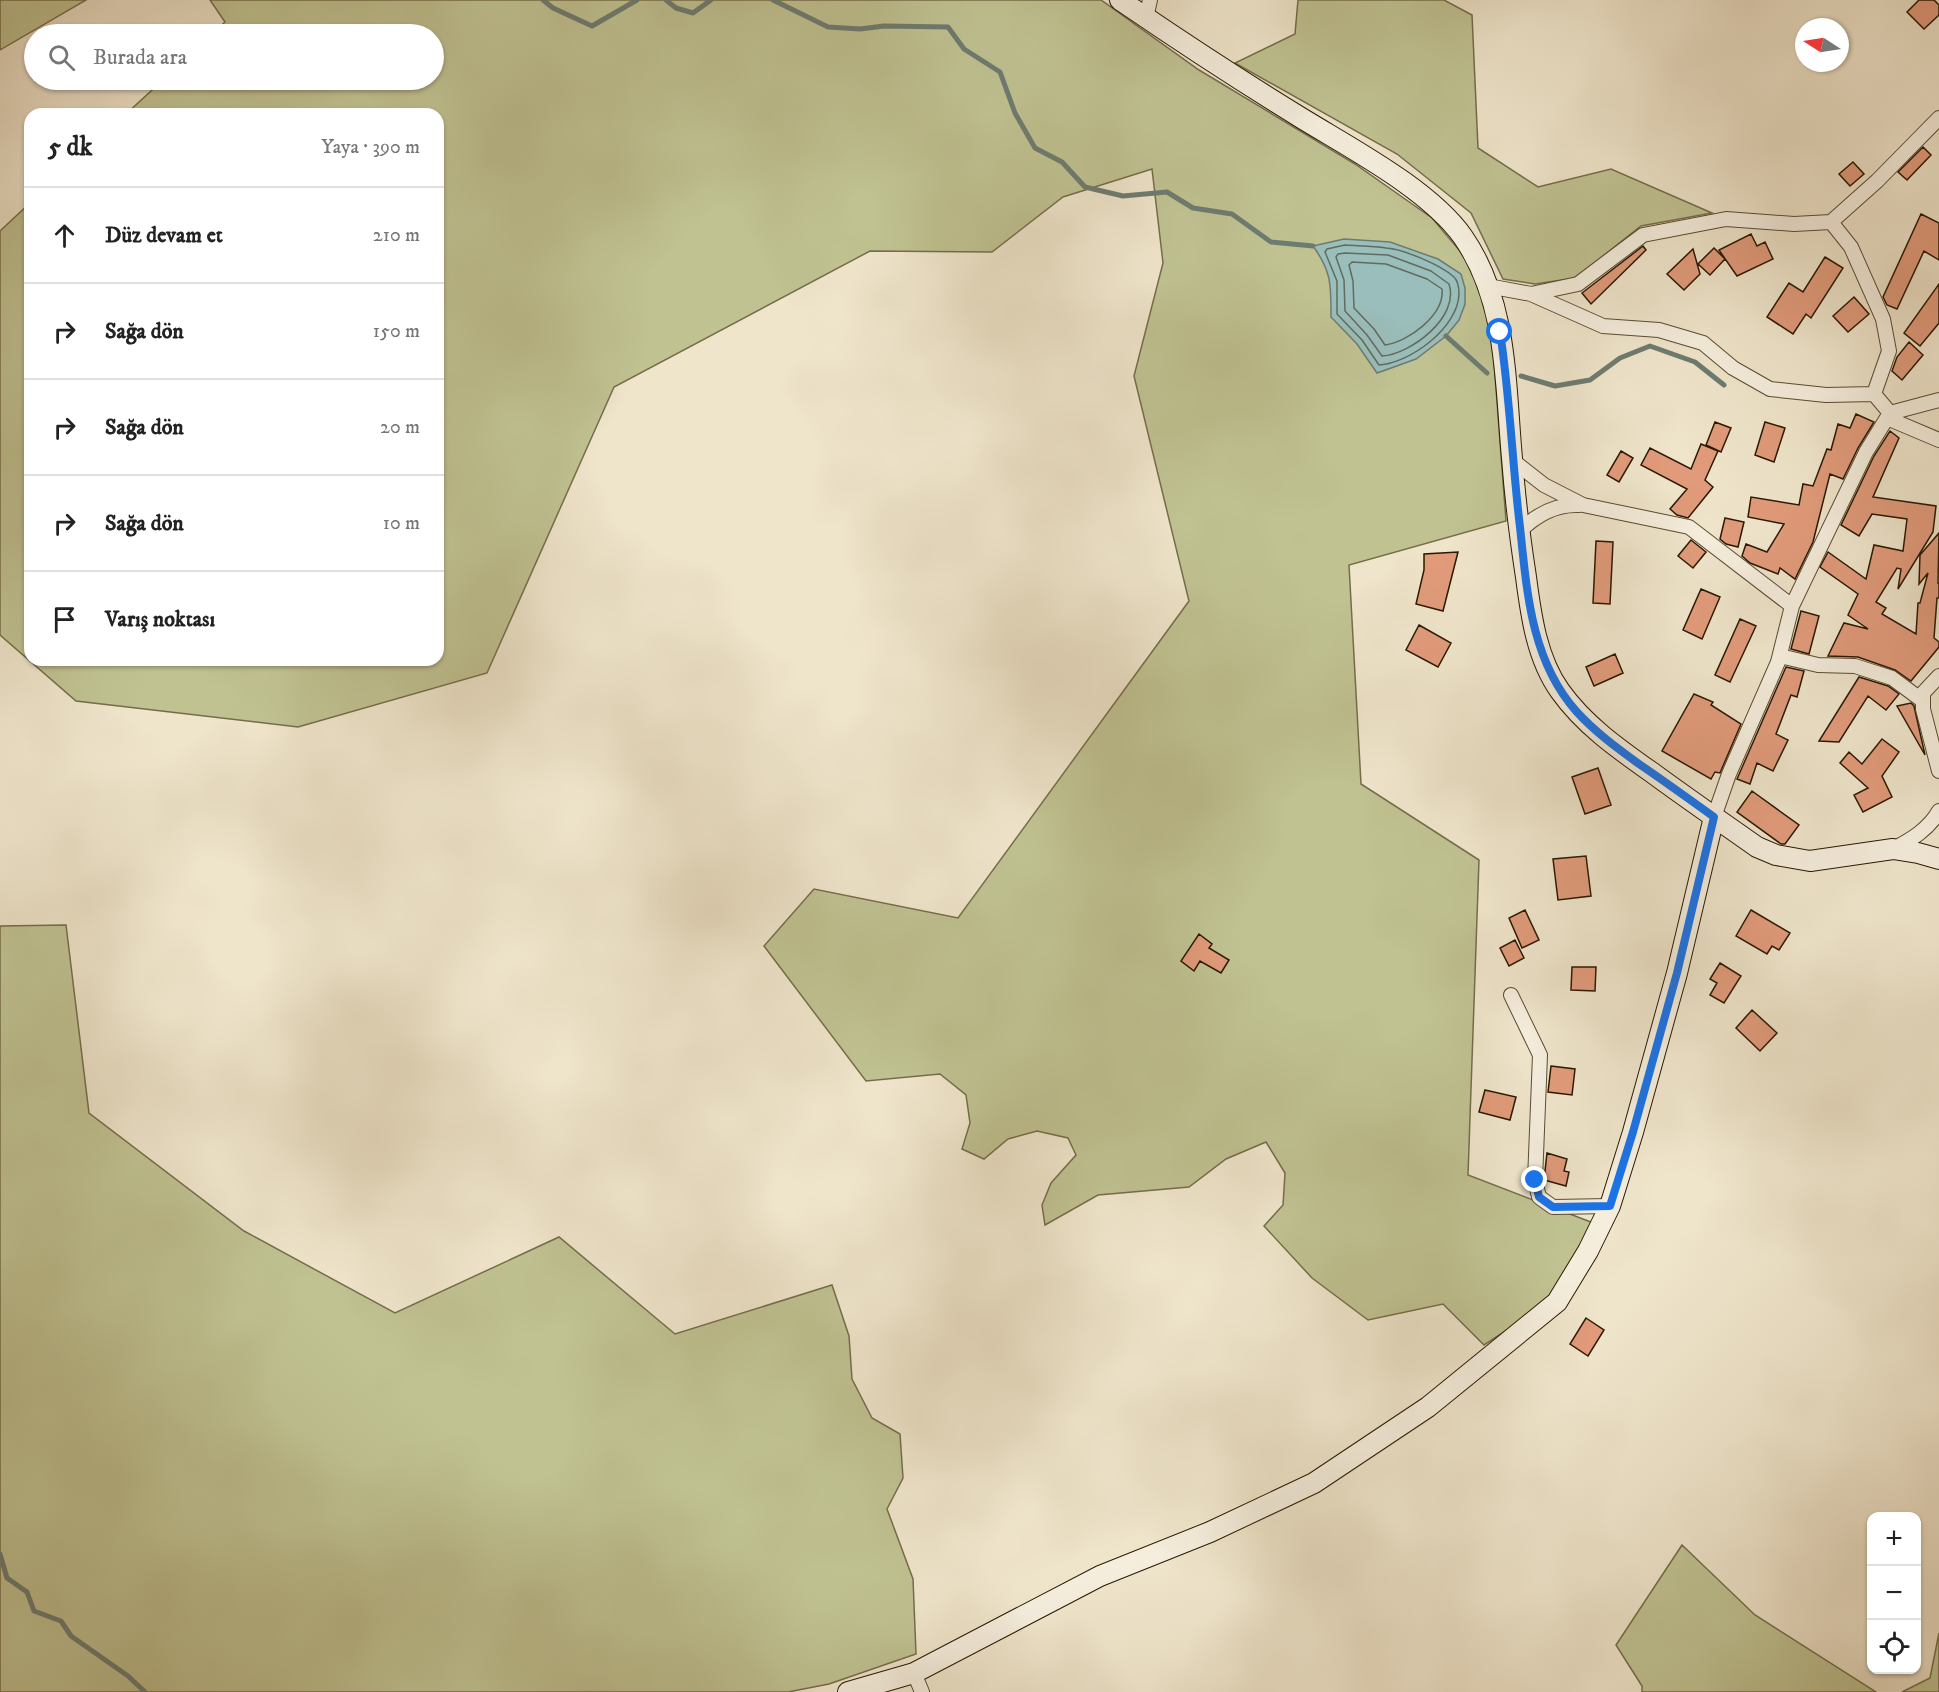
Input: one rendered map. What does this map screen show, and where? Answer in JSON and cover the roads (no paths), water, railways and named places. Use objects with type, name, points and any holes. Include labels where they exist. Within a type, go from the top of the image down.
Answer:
[{"type":"street","points":[[1120,0],[1148,9],[1251,87],[1370,159],[1449,219],[1464,239],[1488,286],[1498,323],[1505,364],[1512,460],[1527,589],[1536,636],[1551,677],[1576,711],[1606,740],[1757,847],[1793,859],[1810,861],[1893,849],[1939,859]]},
{"type":"street","points":[[1531,294],[1578,284],[1643,235],[1726,219],[1794,224],[1831,222],[1877,181],[1939,118]]},
{"type":"street","points":[[1831,222],[1851,247],[1882,319],[1889,351],[1874,394]]},
{"type":"street","points":[[1488,286],[1531,294],[1603,326],[1659,330],[1703,343],[1733,368],[1770,389],[1826,395],[1874,394]]},
{"type":"street","points":[[1874,394],[1888,415],[1939,440]]},
{"type":"street","points":[[849,1692],[914,1673],[1100,1576],[1210,1532],[1314,1483],[1428,1407],[1557,1302],[1588,1251],[1610,1206],[1677,973],[1714,817],[1729,774],[1780,656],[1792,606],[1866,452],[1888,415],[1939,400]]},
{"type":"street","points":[[1512,460],[1544,485],[1583,505]]},
{"type":"street","points":[[1520,531],[1533,519],[1550,510],[1563,506],[1583,505],[1689,527],[1792,606]]},
{"type":"street","points":[[1780,656],[1818,665],[1855,666],[1892,678],[1923,701]]},
{"type":"street","points":[[1938,767],[1923,709],[1923,693],[1939,676]]},
{"type":"street","points":[[1893,849],[1910,840],[1926,827],[1939,811]]},
{"type":"street","points":[[1511,995],[1540,1055],[1535,1180],[1539,1197],[1553,1207],[1610,1206]]},
{"type":"street","points":[[914,1673],[922,1692]]},
{"type":"water","points":[[1344,239],[1390,242],[1438,259],[1461,274],[1465,288],[1465,304],[1459,320],[1446,336],[1416,359],[1377,373],[1357,344],[1331,317],[1331,296],[1327,272],[1313,246]]},
{"type":"waterway","points":[[543,0],[553,8],[592,26],[637,0]]},
{"type":"waterway","points":[[666,0],[676,8],[693,13],[711,0]]},
{"type":"waterway","points":[[773,0],[828,27],[860,29],[884,26],[948,27],[964,49],[1000,72],[1015,113],[1035,148],[1062,162],[1085,187],[1123,196],[1167,192],[1193,208],[1232,214],[1271,242],[1313,246]]},
{"type":"waterway","points":[[1446,336],[1487,373]]},
{"type":"waterway","points":[[1521,376],[1555,386],[1590,380],[1620,358],[1650,346],[1695,362],[1724,385]]},
{"type":"waterway","points":[[0,1554],[7,1578],[27,1592],[34,1611],[61,1621],[71,1636],[128,1676],[145,1692]]}]
